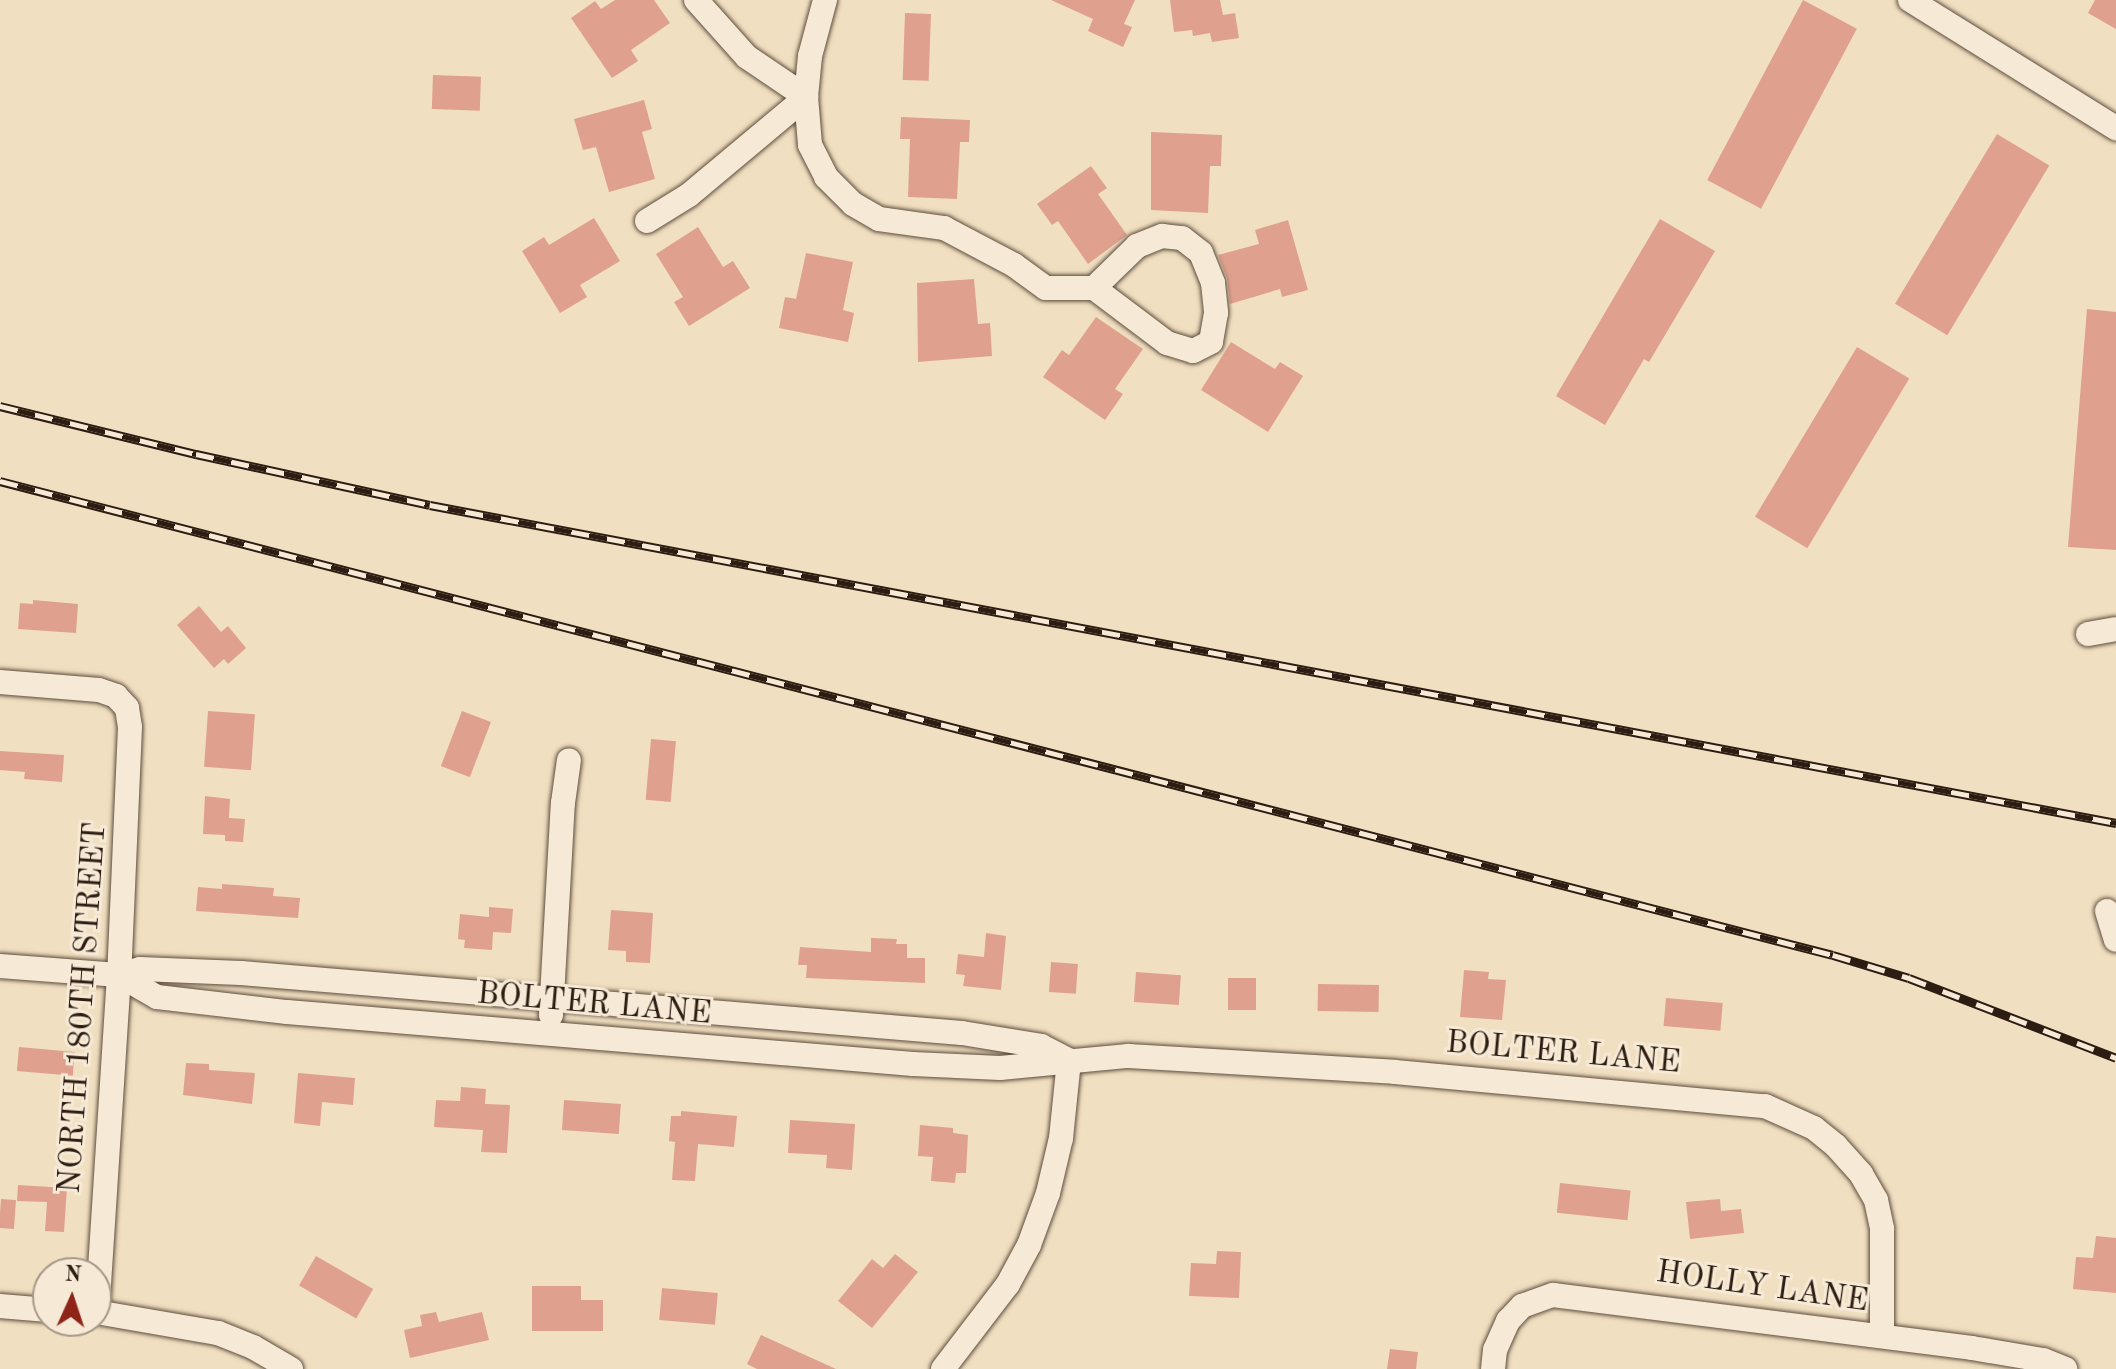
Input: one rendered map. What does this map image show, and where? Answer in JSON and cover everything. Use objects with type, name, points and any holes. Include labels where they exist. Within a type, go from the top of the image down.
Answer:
[{"type":"street","points":[[696,0],[747,57],[806,97]]},
{"type":"street","points":[[825,0],[810,56],[806,97],[810,145],[826,177],[853,204],[879,219],[944,228],[1014,265],[1046,288],[1094,288],[1167,343],[1193,351],[1211,342],[1216,313],[1213,283],[1201,253],[1182,238],[1162,236],[1137,246],[1094,288]]},
{"type":"street","points":[[1910,0],[2116,128]]},
{"type":"street","points":[[647,221],[689,195],[806,97]]},
{"type":"street","points":[[2088,634],[2116,629]]},
{"type":"street","name":"NORTH 180TH STREET","points":[[0,682],[99,690],[116,696],[127,708],[130,785],[101,1257]]},
{"type":"street","points":[[550,1033],[563,803],[569,760]]},
{"type":"street","points":[[2107,911],[2116,940]]},
{"type":"street","name":"BOLTER LANE","points":[[0,966],[119,975],[140,969],[178,969],[962,1033],[1041,1046],[1069,1060]]},
{"type":"street","name":"BOLTER LANE","points":[[119,975],[157,997],[287,1012],[985,1068],[1033,1067],[1069,1060],[1128,1056],[1380,1071],[1726,1100],[1785,1113],[1814,1128],[1836,1146],[1861,1174],[1876,1200],[1882,1229],[1882,1336]]},
{"type":"street","points":[[943,1369],[1008,1284],[1029,1245],[1048,1193],[1061,1138],[1069,1060]]},
{"type":"street","name":"HOLLY LANE","points":[[1493,1369],[1495,1350],[1508,1321],[1522,1306],[1553,1295],[1882,1336],[2043,1360],[2065,1369]]},
{"type":"street","points":[[0,1306],[32,1309]]},
{"type":"street","points":[[112,1315],[218,1333],[253,1347],[291,1369]]},
{"type":"building","points":[[615,0],[654,0],[670,23],[631,50],[638,61],[612,78],[571,18],[595,1],[601,9]]},
{"type":"building","points":[[1051,0],[1135,0],[1124,24],[1132,27],[1123,47],[1088,31],[1093,19]]},
{"type":"building","points":[[1170,0],[1220,0],[1223,15],[1235,13],[1239,38],[1212,42],[1210,33],[1193,36],[1192,30],[1174,32]]},
{"type":"building","points":[[1803,0],[1857,29],[1761,209],[1707,180]]},
{"type":"building","points":[[2095,0],[2116,0],[2116,29],[2088,13]]},
{"type":"building","points":[[905,13],[931,14],[929,81],[903,80]]},
{"type":"building","points":[[433,75],[481,77],[480,111],[432,109]]},
{"type":"building","points":[[644,100],[652,129],[642,132],[655,179],[609,192],[596,147],[583,150],[574,119]]},
{"type":"building","points":[[901,117],[970,120],[969,142],[960,142],[957,199],[908,197],[910,139],[900,139]]},
{"type":"building","points":[[1151,132],[1222,135],[1221,166],[1210,166],[1208,213],[1151,210]]},
{"type":"building","points":[[1997,134],[2049,165],[1947,335],[1895,304]]},
{"type":"building","points":[[1091,166],[1107,188],[1098,194],[1127,235],[1088,264],[1058,221],[1052,225],[1037,204]]},
{"type":"building","points":[[594,218],[620,261],[580,285],[587,297],[560,313],[522,251],[544,237],[549,245]]},
{"type":"building","points":[[1660,219],[1715,251],[1649,362],[1644,359],[1605,425],[1556,396]]},
{"type":"building","points":[[1288,220],[1308,290],[1282,297],[1280,289],[1230,304],[1227,278],[1218,255],[1259,244],[1255,230]]},
{"type":"building","points":[[698,227],[723,267],[733,261],[750,288],[689,326],[674,302],[683,297],[656,254]]},
{"type":"building","points":[[806,253],[853,262],[843,310],[854,313],[848,342],[779,328],[785,297],[796,299]]},
{"type":"building","points":[[974,279],[978,324],[990,323],[992,356],[918,362],[917,283]]},
{"type":"building","points":[[2087,309],[2116,312],[2116,550],[2068,547]]},
{"type":"building","points":[[1096,317],[1143,349],[1115,389],[1123,394],[1105,420],[1043,377],[1062,350],[1069,355]]},
{"type":"building","points":[[1231,342],[1275,369],[1280,362],[1303,376],[1268,432],[1201,390]]},
{"type":"building","points":[[1857,347],[1909,378],[1807,548],[1755,517]]},
{"type":"building","points":[[33,600],[78,604],[76,633],[18,629],[20,603],[33,604]]},
{"type":"building","points":[[199,606],[221,632],[228,626],[246,648],[228,664],[224,659],[214,668],[177,625]]},
{"type":"building","points":[[208,711],[255,714],[251,770],[204,767]]},
{"type":"building","points":[[462,711],[491,722],[470,777],[441,766]]},
{"type":"building","points":[[651,739],[676,741],[671,802],[646,800]]},
{"type":"building","points":[[0,751],[64,755],[62,782],[24,779],[25,772],[0,770]]},
{"type":"building","points":[[205,796],[230,799],[229,818],[245,819],[243,842],[225,841],[225,835],[203,834]]},
{"type":"building","points":[[222,884],[274,888],[273,896],[300,898],[298,918],[196,911],[198,887],[222,889]]},
{"type":"building","points":[[489,907],[513,909],[511,933],[493,932],[492,950],[464,948],[465,940],[458,939],[460,914],[489,917]]},
{"type":"building","points":[[611,910],[653,913],[650,963],[626,962],[626,951],[608,950]]},
{"type":"building","points":[[986,933],[1006,936],[1001,990],[963,986],[965,975],[956,974],[958,954],[984,957]]},
{"type":"building","points":[[871,938],[897,939],[896,944],[907,944],[907,958],[925,958],[925,983],[806,978],[807,965],[798,965],[800,947],[871,952]]},
{"type":"building","points":[[1051,962],[1078,964],[1076,994],[1049,992]]},
{"type":"building","points":[[1464,970],[1489,972],[1488,979],[1506,980],[1502,1020],[1460,1017]]},
{"type":"building","points":[[1136,972],[1181,975],[1179,1005],[1134,1002]]},
{"type":"building","points":[[1228,978],[1256,978],[1256,1010],[1228,1010]]},
{"type":"building","points":[[1318,984],[1379,985],[1379,1012],[1318,1011]]},
{"type":"building","points":[[1666,998],[1723,1003],[1720,1031],[1664,1026]]},
{"type":"building","points":[[19,1047],[75,1052],[73,1076],[17,1071]]},
{"type":"building","points":[[186,1063],[209,1064],[209,1070],[255,1073],[252,1104],[183,1095]]},
{"type":"building","points":[[298,1073],[355,1078],[353,1105],[322,1102],[320,1126],[294,1123]]},
{"type":"building","points":[[461,1087],[486,1089],[485,1104],[510,1105],[507,1153],[481,1152],[483,1130],[434,1127],[436,1100],[460,1101]]},
{"type":"building","points":[[564,1100],[621,1104],[619,1134],[562,1130]]},
{"type":"building","points":[[681,1111],[737,1116],[734,1147],[698,1144],[695,1181],[672,1180],[675,1142],[669,1141],[671,1116],[681,1116]]},
{"type":"building","points":[[790,1120],[855,1124],[852,1170],[826,1168],[827,1155],[788,1153]]},
{"type":"building","points":[[920,1125],[953,1128],[953,1133],[968,1135],[966,1173],[956,1173],[955,1183],[931,1181],[933,1157],[918,1156]]},
{"type":"building","points":[[1560,1183],[1631,1190],[1627,1220],[1557,1213]]},
{"type":"building","points":[[18,1185],[67,1188],[64,1232],[45,1231],[47,1202],[17,1201]]},
{"type":"building","points":[[1,1199],[16,1200],[14,1229],[0,1228]]},
{"type":"building","points":[[1720,1199],[1721,1211],[1741,1209],[1744,1233],[1690,1239],[1686,1202]]},
{"type":"building","points":[[2096,1236],[2116,1238],[2116,1293],[2073,1289],[2076,1257],[2093,1258]]},
{"type":"building","points":[[1217,1251],[1241,1252],[1239,1298],[1189,1296],[1191,1263],[1216,1264]]},
{"type":"building","points":[[895,1254],[918,1272],[872,1328],[838,1301],[872,1259],[883,1268]]},
{"type":"building","points":[[316,1256],[373,1289],[356,1318],[299,1285]]},
{"type":"building","points":[[532,1286],[581,1286],[581,1300],[603,1300],[603,1331],[532,1331]]},
{"type":"building","points":[[662,1288],[718,1293],[715,1325],[659,1320]]},
{"type":"building","points":[[436,1312],[439,1322],[482,1312],[489,1340],[410,1358],[404,1330],[422,1326],[420,1315]]},
{"type":"building","points":[[761,1335],[836,1369],[757,1369],[747,1364]]},
{"type":"building","points":[[1390,1349],[1418,1352],[1416,1369],[1387,1369]]},
{"type":"railway","points":[[0,406],[196,454],[430,505],[2116,823]]},
{"type":"railway","points":[[0,481],[1833,955],[1909,978],[2116,1058]]}]
